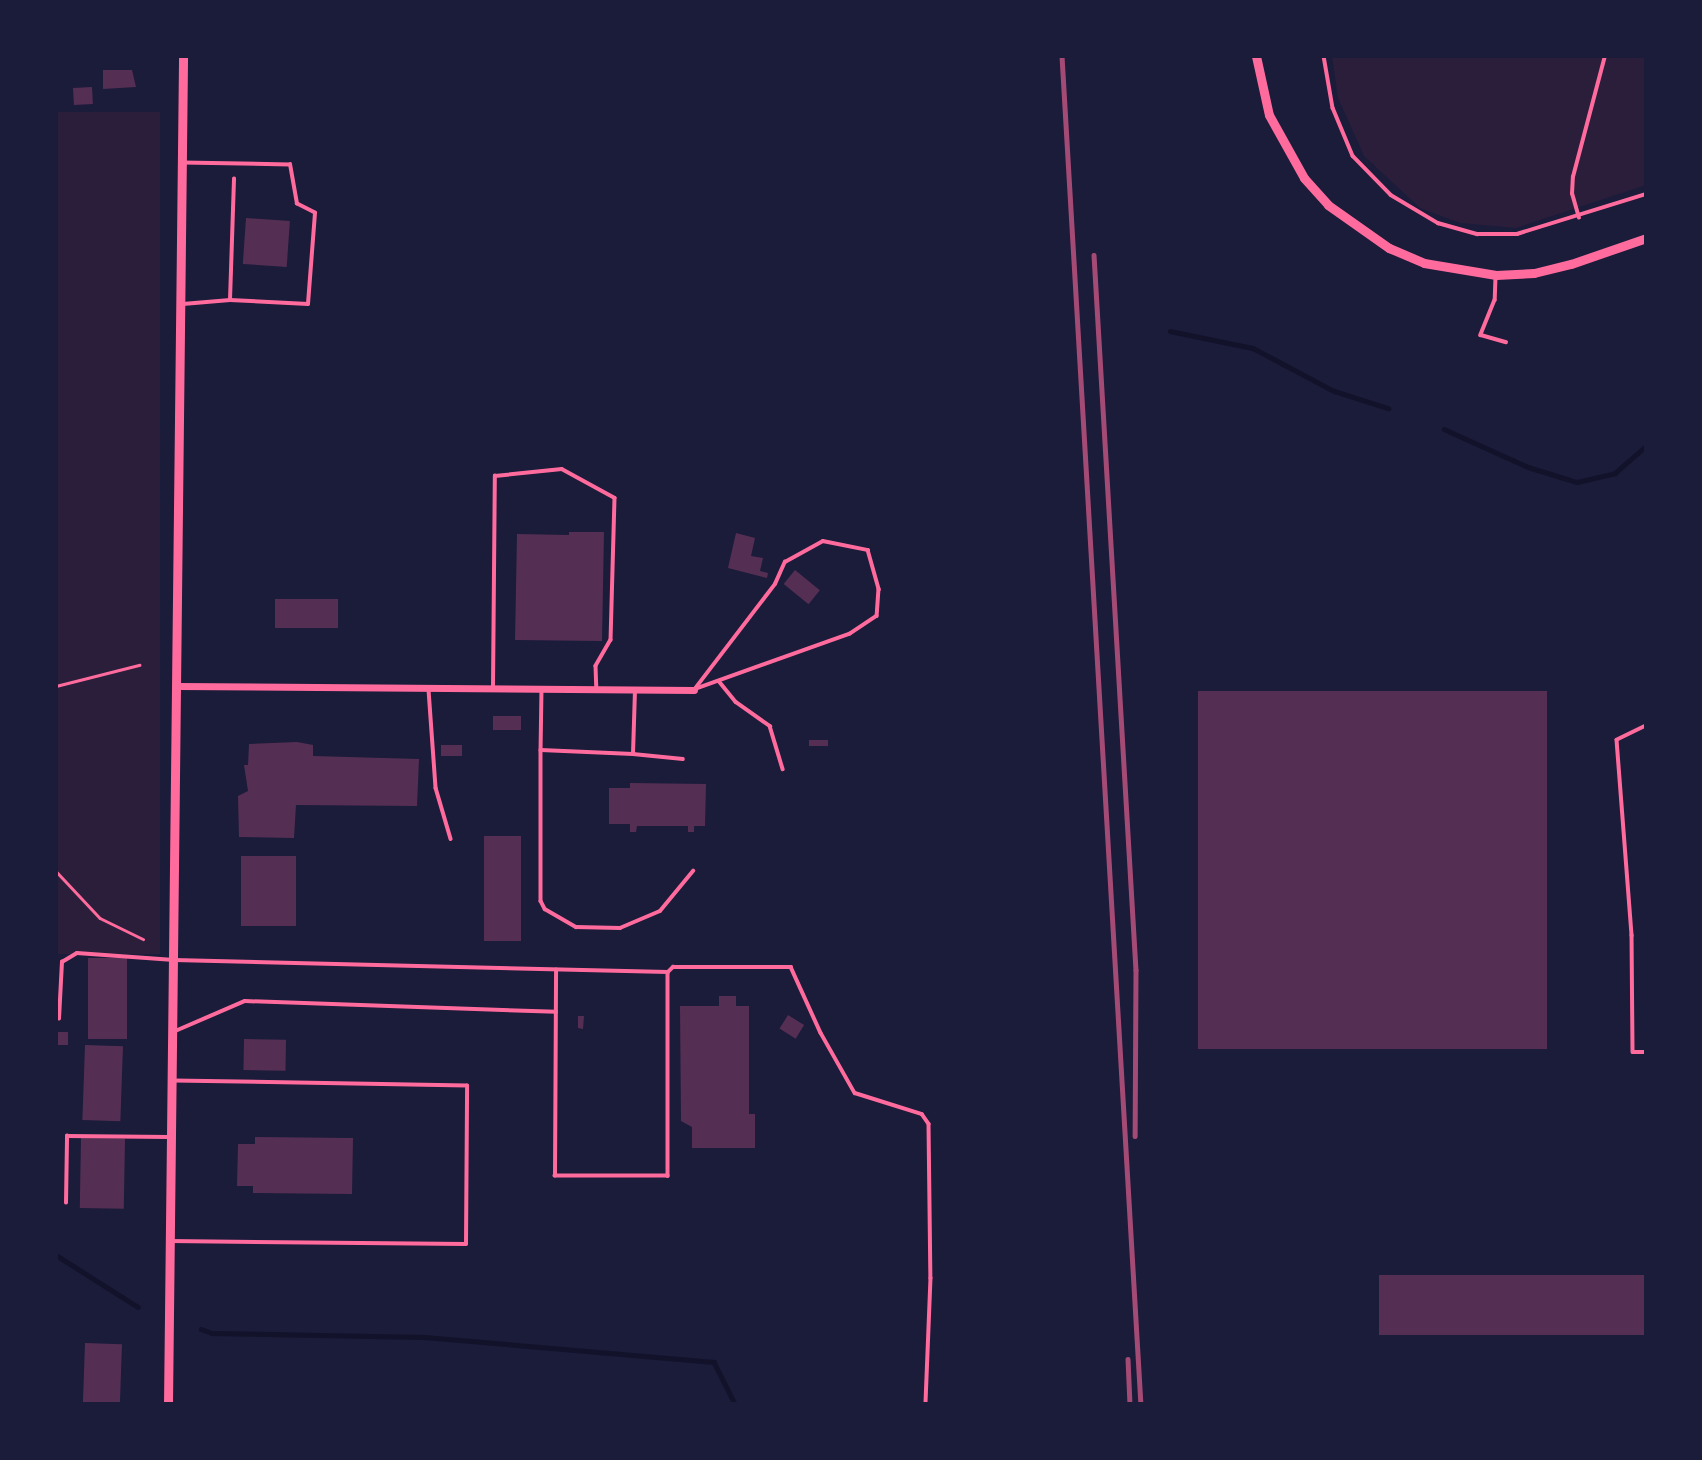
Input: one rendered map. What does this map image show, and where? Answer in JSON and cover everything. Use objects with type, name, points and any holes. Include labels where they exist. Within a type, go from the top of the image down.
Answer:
[{"type":"street","points":[[168,1404],[183,56]]},
{"type":"street","points":[[1256,56],[1269,115],[1283,143],[1328,205],[1359,230],[1424,263],[1496,275],[1558,267],[1646,238]]},
{"type":"street","points":[[177,686],[694,690]]},
{"type":"lane","points":[[1324,56],[1333,108],[1353,156],[1414,211],[1462,231],[1497,235],[1538,231],[1646,194]]},
{"type":"lane","points":[[1579,218],[1572,188],[1605,56]]},
{"type":"lane","points":[[180,304],[230,300],[308,304],[315,213],[297,204],[290,165],[183,163]]},
{"type":"lane","points":[[230,300],[234,179]]},
{"type":"lane","points":[[1496,275],[1495,300],[1481,335],[1506,342]]},
{"type":"lane","points":[[494,688],[495,476],[562,469],[615,498],[611,640],[596,666],[597,689]]},
{"type":"lane","points":[[823,541],[868,550],[879,589],[877,616],[850,634],[694,690],[775,584],[785,562],[823,541]]},
{"type":"lane","points":[[719,681],[736,702],[770,726],[783,769]]},
{"type":"lane","points":[[429,688],[436,788],[451,839]]},
{"type":"lane","points":[[542,689],[545,909],[576,927],[620,928],[660,911],[693,871]]},
{"type":"lane","points":[[633,754],[635,689]]},
{"type":"lane","points":[[1646,726],[1617,740],[1632,935],[1633,1052],[1646,1052]]},
{"type":"lane","points":[[541,750],[683,759]]},
{"type":"lane","points":[[59,1019],[62,962],[70,955],[129,954],[174,960],[668,972]]},
{"type":"lane","points":[[556,970],[555,1175],[668,1176],[668,972],[673,967],[791,967],[855,1093],[922,1115],[929,1124],[931,1278],[926,1404]]},
{"type":"lane","points":[[173,1032],[246,1001],[556,1012]]},
{"type":"lane","points":[[170,1241],[466,1244],[467,1086],[172,1081]]},
{"type":"lane","points":[[66,1203],[67,1136],[171,1137]]},
{"type":"path","points":[[56,686],[139,665]]},
{"type":"path","points":[[56,871],[100,918],[143,939]]},
{"type":"shaded area","points":[[1332,56],[1646,56],[1646,185],[1516,228],[1460,223],[1420,208],[1364,156],[1338,98]]},
{"type":"shaded area","points":[[56,112],[160,112],[160,954],[56,954]]},
{"type":"building","points":[[103,70],[132,70],[136,87],[103,89]]},
{"type":"building","points":[[92,87],[93,104],[74,105],[73,88]]},
{"type":"building","points":[[246,218],[290,221],[287,267],[243,264]]},
{"type":"building","points":[[569,532],[604,532],[602,641],[515,640],[517,534],[569,535]]},
{"type":"building","points":[[736,533],[755,538],[751,556],[763,558],[760,571],[768,573],[767,578],[728,568]]},
{"type":"building","points":[[795,570],[820,590],[809,604],[784,584]]},
{"type":"building","points":[[275,599],[338,599],[338,628],[275,628]]},
{"type":"building","points":[[1198,691],[1547,691],[1547,1049],[1198,1049]]},
{"type":"building","points":[[493,716],[521,716],[521,730],[493,730]]},
{"type":"building","points":[[809,740],[828,740],[828,746],[809,746]]},
{"type":"building","points":[[297,742],[313,745],[313,756],[419,759],[417,806],[296,805],[294,838],[239,837],[238,796],[248,791],[244,765],[248,765],[249,744]]},
{"type":"building","points":[[441,745],[462,745],[462,756],[441,756]]},
{"type":"building","points":[[630,783],[706,784],[705,826],[694,826],[694,832],[688,832],[688,826],[637,826],[636,832],[630,832],[630,824],[609,824],[609,788],[630,788]]},
{"type":"building","points":[[484,836],[521,836],[521,941],[484,941]]},
{"type":"building","points":[[241,856],[296,856],[296,926],[241,926]]},
{"type":"building","points":[[88,958],[127,958],[127,1039],[88,1039]]},
{"type":"building","points":[[719,996],[736,996],[736,1006],[749,1006],[749,1114],[755,1114],[755,1148],[692,1148],[692,1127],[681,1121],[680,1006],[719,1006]]},
{"type":"building","points":[[788,1015],[804,1025],[796,1039],[780,1029]]},
{"type":"building","points":[[578,1016],[584,1016],[583,1029],[578,1028]]},
{"type":"building","points":[[56,1032],[68,1032],[68,1045],[56,1045]]},
{"type":"building","points":[[244,1039],[286,1040],[285,1071],[243,1070]]},
{"type":"building","points":[[85,1045],[123,1046],[120,1121],[82,1120]]},
{"type":"building","points":[[255,1137],[353,1138],[352,1194],[253,1193],[253,1186],[237,1186],[238,1144],[255,1144]]},
{"type":"building","points":[[81,1138],[125,1139],[124,1209],[80,1208]]},
{"type":"building","points":[[1379,1275],[1646,1275],[1646,1335],[1379,1335]]},
{"type":"building","points":[[85,1343],[122,1344],[120,1404],[83,1404]]},
{"type":"waterway","points":[[1170,331],[1253,348],[1334,391],[1388,408]]},
{"type":"waterway","points":[[1444,429],[1528,467],[1577,482],[1615,473],[1646,446]]},
{"type":"waterway","points":[[56,1255],[138,1307]]},
{"type":"waterway","points":[[201,1329],[212,1333],[424,1337],[714,1362],[735,1404]]},
{"type":"railway","points":[[1062,56],[1141,1404]]},
{"type":"railway","points":[[1094,255],[1136,970],[1135,1136]]},
{"type":"railway","points":[[1128,1359],[1130,1404]]}]
